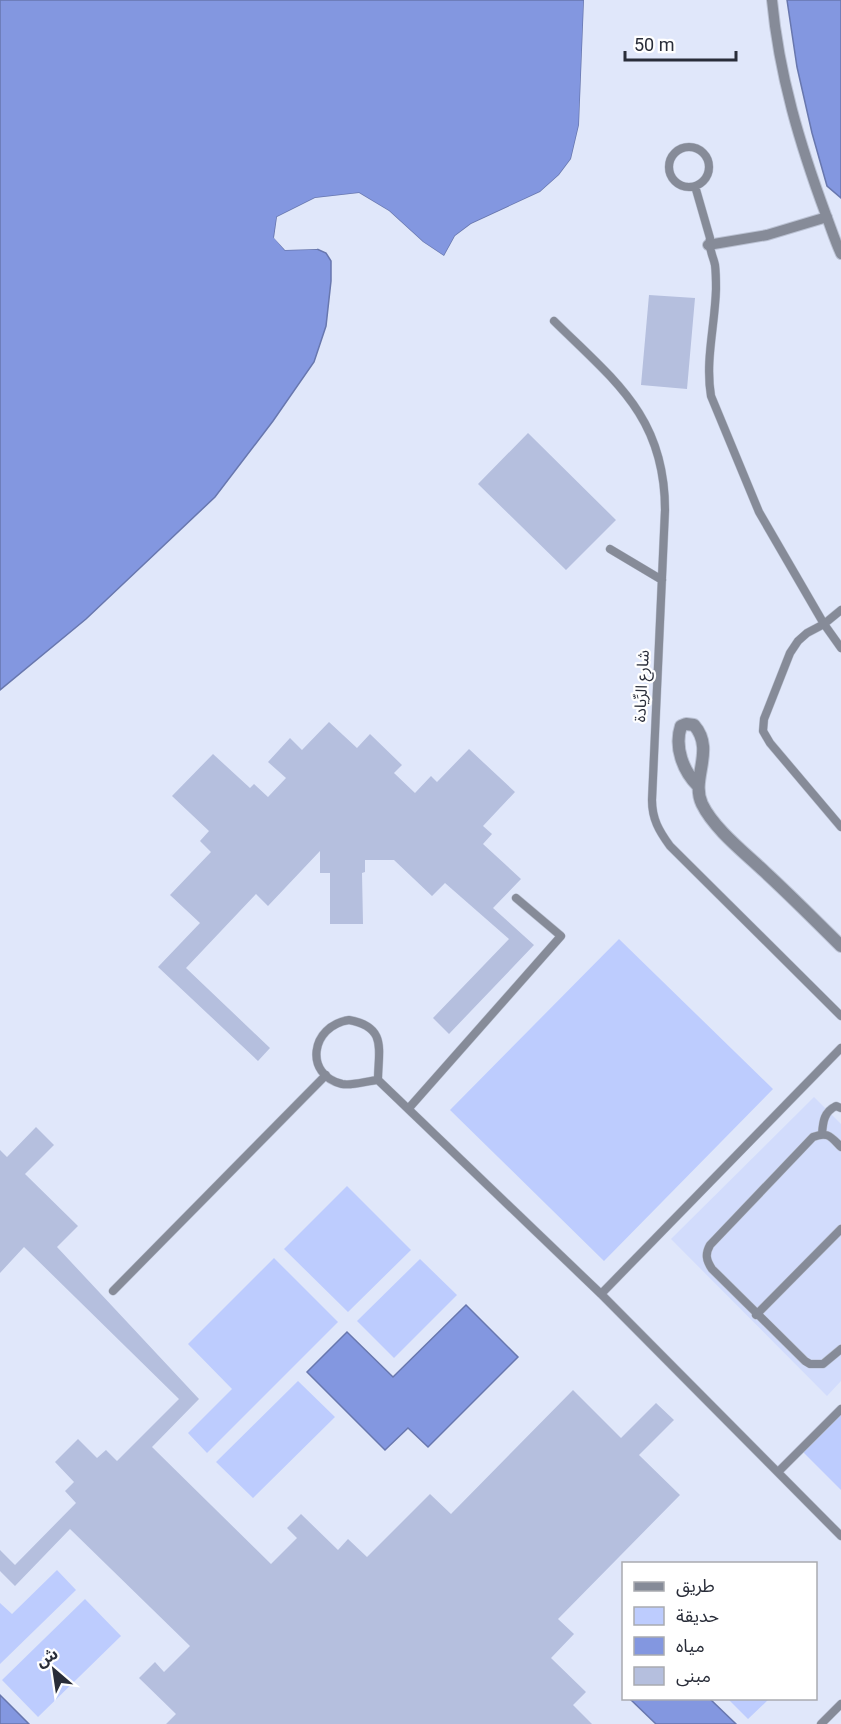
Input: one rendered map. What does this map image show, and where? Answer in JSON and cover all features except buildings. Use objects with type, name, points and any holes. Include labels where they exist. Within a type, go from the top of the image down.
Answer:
[{"type":"street","points":[[772,0],[788,98],[807,165],[841,254]]},
{"type":"street","points":[[708,245],[767,235],[827,217]]},
{"type":"street","points":[[698,786],[701,802],[731,840],[841,946]]},
{"type":"lane","points":[[696,148],[702,151],[709,161],[708,175],[704,181],[695,186],[684,187],[678,184],[670,174],[670,159],[680,149],[696,148]]},
{"type":"lane","points":[[695,186],[710,238],[708,245],[715,265],[716,288],[707,376],[711,396],[759,512],[824,624],[841,648]]},
{"type":"lane","name":"شارع الرِّيادة","points":[[554,321],[625,392],[643,418],[661,462],[665,494],[652,800],[657,828],[670,846],[841,1016]]},
{"type":"lane","points":[[610,549],[662,580]]},
{"type":"lane","points":[[841,610],[824,624],[807,633],[790,653],[764,719],[763,731],[841,827]]},
{"type":"lane","points":[[409,1108],[561,936],[516,898]]},
{"type":"lane","points":[[378,1080],[344,1084],[326,1075],[317,1060],[318,1043],[329,1027],[349,1020],[368,1027],[376,1035],[380,1044],[378,1080],[602,1294],[841,1536]]},
{"type":"lane","points":[[602,1294],[841,1048]]},
{"type":"lane","points":[[113,1291],[326,1075]]},
{"type":"lane","points":[[822,1134],[824,1118],[830,1109],[836,1106],[841,1108]]},
{"type":"lane","points":[[841,1147],[830,1136],[822,1134],[813,1137],[706,1251],[708,1263],[712,1269],[756,1315],[810,1364],[823,1364],[841,1349]]},
{"type":"lane","points":[[756,1315],[841,1229]]},
{"type":"lane","points":[[778,1472],[841,1409]]},
{"type":"lane","points":[[821,1724],[841,1704]]},
{"type":"shaded area","points":[[814,1097],[841,1124],[841,1381],[827,1396],[671,1239]]},
{"type":"green space","points":[[619,939],[773,1089],[604,1261],[450,1110]]},
{"type":"green space","points":[[347,1186],[411,1250],[348,1312],[284,1249]]},
{"type":"green space","points":[[274,1258],[338,1322],[207,1453],[188,1433],[232,1389],[188,1344]]},
{"type":"green space","points":[[420,1259],[457,1295],[394,1358],[357,1321]]},
{"type":"green space","points":[[298,1381],[335,1417],[253,1498],[216,1462]]},
{"type":"green space","points":[[841,1409],[841,1490],[801,1450]]},
{"type":"green space","points":[[57,1570],[76,1590],[0,1664],[0,1603],[12,1614]]},
{"type":"green space","points":[[85,1599],[121,1636],[38,1717],[2,1680]]},
{"type":"green space","points":[[729,1700],[768,1700],[748,1719]]},
{"type":"water","points":[[0,0],[584,0],[579,125],[571,159],[559,175],[540,192],[471,224],[455,236],[444,256],[423,242],[389,211],[359,193],[315,198],[277,217],[274,237],[285,250],[317,249],[326,253],[331,261],[326,326],[314,362],[273,421],[215,497],[86,619],[0,690]]},
{"type":"water","points":[[787,0],[841,0],[841,198],[827,186],[812,133],[797,67]]},
{"type":"water","points":[[466,1305],[518,1357],[428,1447],[408,1428],[385,1450],[307,1372],[347,1332],[393,1377]]},
{"type":"water","points":[[0,1695],[29,1724],[0,1724]]},
{"type":"water","points":[[631,1700],[711,1700],[736,1724],[656,1724]]},
{"type":"pier","points":[[584,0],[587,0],[582,125],[574,161],[561,177],[542,194],[472,226],[458,238],[444,259],[421,244],[387,214],[359,197],[316,201],[280,219],[277,237],[287,247],[319,247],[317,249],[285,250],[274,238],[277,217],[315,198],[359,193],[389,211],[423,242],[444,256],[455,236],[471,224],[540,192],[559,175],[571,159],[579,125]]}]
